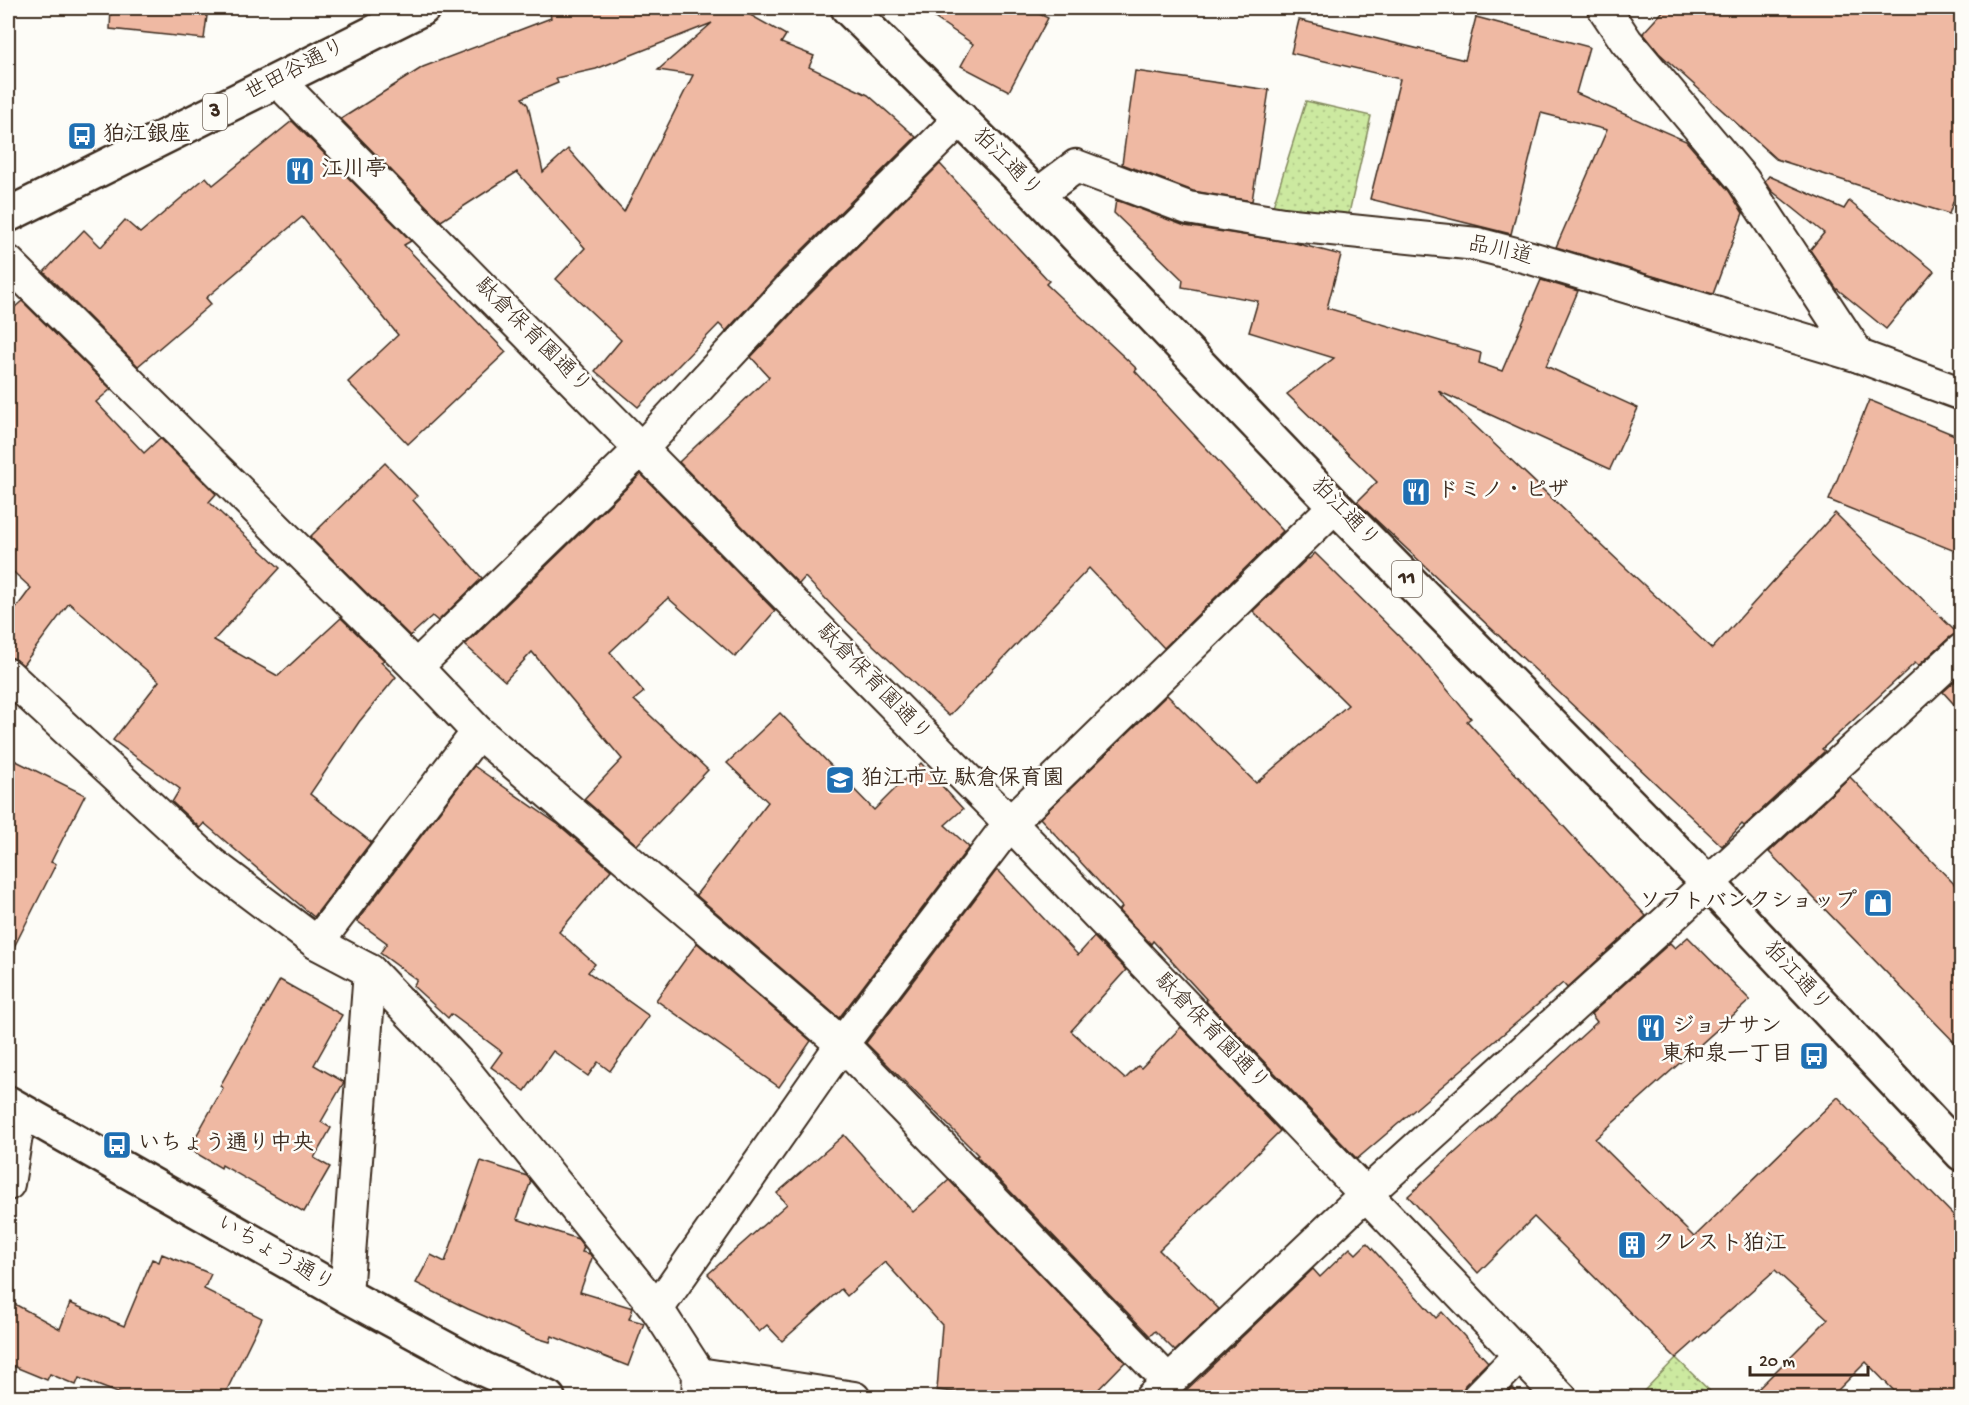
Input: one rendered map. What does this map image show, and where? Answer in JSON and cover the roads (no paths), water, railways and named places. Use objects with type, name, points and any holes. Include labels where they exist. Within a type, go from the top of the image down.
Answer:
[{"type":"main road","name":"世田谷通り","points":[[8,215],[423,8]]},
{"type":"main road","name":"狛江通り","points":[[848,8],[961,118],[1335,506],[1708,883],[1962,1154]]},
{"type":"main road","name":"いちょう通り","points":[[14,1107],[346,1295],[483,1369],[548,1398]]},
{"type":"street","points":[[1604,8],[1626,41],[1743,180],[1859,356]]},
{"type":"street","name":"駄倉保育園通り","points":[[278,81],[1010,823],[1561,1398]]},
{"type":"street","points":[[416,667],[642,448],[796,282],[961,118]]},
{"type":"street","name":"品川道","points":[[1036,195],[1076,166],[1188,208],[1283,224],[1477,244],[1542,261],[1859,356],[1962,393]]},
{"type":"street","points":[[8,262],[416,667],[478,732],[842,1044],[1159,1389],[1366,1194],[1962,650]]},
{"type":"street","points":[[657,1310],[842,1044],[1010,823],[1335,506]]},
{"type":"street","points":[[8,675],[212,864],[317,943],[370,971],[461,1065],[657,1310],[698,1386],[854,1398]]},
{"type":"street","points":[[317,943],[478,732]]},
{"type":"street","points":[[346,1295],[370,971]]},
{"type":"street","points":[[8,1184],[14,1107]]},
{"type":"street","points":[[1478,1398],[1520,1355]]},
{"type":"place","name":"狛江銀座","points":[[82,136]]},
{"type":"place","name":"江川亭","points":[[300,171]]},
{"type":"place","name":"ドミノ・ピザ","points":[[1416,492]]},
{"type":"place","name":"狛江市立 駄倉保育園","points":[[840,780]]},
{"type":"place","name":"ソフトバンクショップ","points":[[1878,903]]},
{"type":"place","name":"ジョナサン","points":[[1651,1028]]},
{"type":"place","name":"東和泉一丁目","points":[[1814,1056]]},
{"type":"place","name":"いちょう通り中央","points":[[117,1145]]},
{"type":"place","name":"クレスト狛江","points":[[1632,1245]]}]
